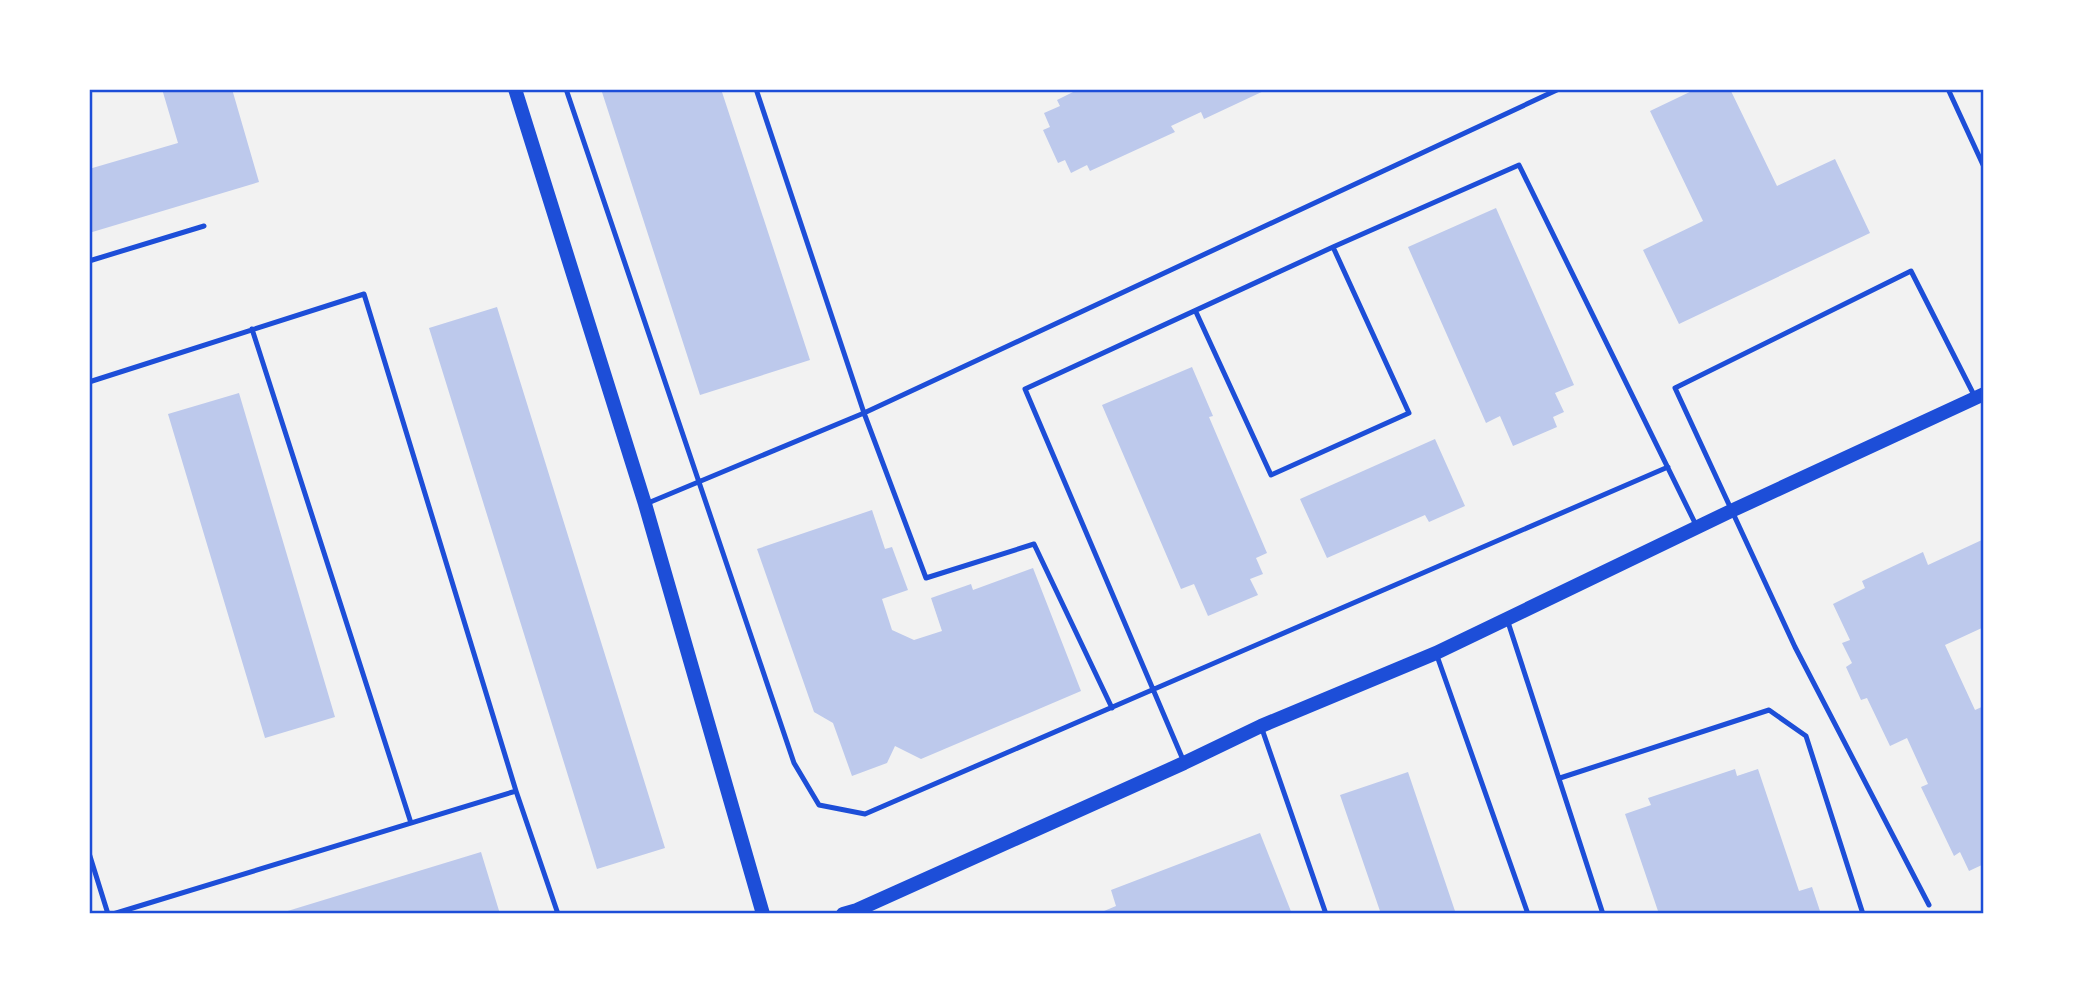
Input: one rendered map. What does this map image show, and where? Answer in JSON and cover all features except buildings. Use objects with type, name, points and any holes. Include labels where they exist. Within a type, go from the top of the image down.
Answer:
[{"type":"main road","points":[[515,89],[645,504],[763,914]]},
{"type":"main road","points":[[843,914],[1184,763],[1261,726],[1436,653],[1731,511],[1979,396]]},
{"type":"lane","points":[[566,89],[794,763],[819,805],[865,814],[1668,467]]},
{"type":"lane","points":[[756,89],[864,413],[926,578],[1034,544],[1112,708]]},
{"type":"lane","points":[[645,504],[864,413],[1559,89]]},
{"type":"lane","points":[[1948,89],[1984,167]]},
{"type":"lane","points":[[1184,763],[1025,389],[1333,247],[1519,165],[1698,527]]},
{"type":"lane","points":[[89,261],[204,226]]},
{"type":"lane","points":[[1196,312],[1271,475],[1409,414],[1333,247]]},
{"type":"lane","points":[[1929,905],[1796,647],[1675,388],[1911,271],[1979,396]]},
{"type":"lane","points":[[89,382],[364,293],[516,791],[558,914]]},
{"type":"lane","points":[[252,329],[411,823]]},
{"type":"lane","points":[[1507,619],[1603,914]]},
{"type":"lane","points":[[1436,653],[1528,914]]},
{"type":"lane","points":[[1560,778],[1769,710],[1806,736],[1863,914]]},
{"type":"lane","points":[[1261,726],[1325,914]]},
{"type":"lane","points":[[113,914],[516,791]]},
{"type":"lane","points":[[89,853],[108,914]]}]
